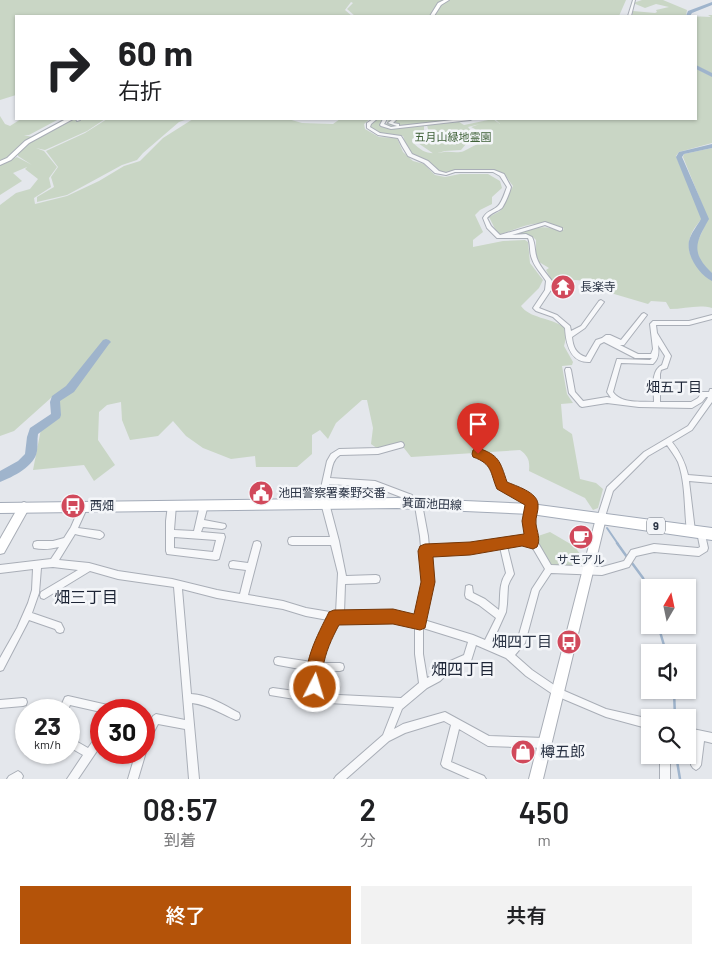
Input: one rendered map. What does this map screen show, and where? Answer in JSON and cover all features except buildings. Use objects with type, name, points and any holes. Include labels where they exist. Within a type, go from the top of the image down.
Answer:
[{"type":"main road","name":"箕面池田線","points":[[0,508],[325,503],[415,504],[531,509],[701,532]]},
{"type":"street","points":[[433,15],[439,4],[447,0]]},
{"type":"street","points":[[629,15],[634,0]]},
{"type":"street","points":[[0,163],[9,159],[27,142],[68,120]]},
{"type":"street","points":[[374,120],[368,126],[379,134],[400,136],[410,155],[426,162],[437,172],[446,174],[456,171],[494,172],[502,176],[506,181],[508,191],[500,207],[487,214],[485,218],[489,227],[499,237],[526,236],[532,240],[535,262],[549,281],[548,290],[536,308],[555,316],[568,327],[569,343],[573,352],[584,360],[591,358],[598,342],[608,336],[622,343],[644,315]]},
{"type":"street","points":[[384,120],[382,125],[391,128],[461,120]]},
{"type":"street","points":[[394,120],[390,123],[392,125],[421,123],[428,120]]},
{"type":"street","points":[[499,237],[545,223],[560,229]]},
{"type":"street","points":[[568,336],[583,327],[601,302]]},
{"type":"street","points":[[625,403],[614,398],[610,392],[619,361],[650,362],[657,356],[653,324],[655,322],[689,323],[712,317]]},
{"type":"street","points":[[654,333],[668,356],[666,366],[659,369],[657,374],[657,404]]},
{"type":"street","points":[[604,340],[636,356],[652,356],[656,353]]},
{"type":"street","points":[[568,370],[572,393],[582,404],[607,400],[625,403],[692,406],[704,394],[712,393]]},
{"type":"street","points":[[536,779],[587,570],[610,489],[646,454],[668,443],[690,428],[712,393]]},
{"type":"street","points":[[550,569],[602,571],[626,564],[634,553],[654,548],[699,552],[704,548],[681,463],[668,443]]},
{"type":"street","points":[[313,698],[316,667],[323,641],[337,618],[342,580],[341,566],[325,503],[326,480],[330,461],[339,452],[378,451],[401,445]]},
{"type":"street","points":[[478,454],[488,457],[495,465],[502,485],[526,497],[532,503],[529,521],[533,542],[550,569]]},
{"type":"street","points":[[685,478],[712,480]]},
{"type":"street","points":[[326,480],[375,484],[409,497],[415,504],[425,551],[428,582],[420,623],[419,654],[424,685]]},
{"type":"street","points":[[170,533],[221,538],[216,556],[170,550],[170,533],[172,505]]},
{"type":"street","points":[[197,535],[204,505]]},
{"type":"street","points":[[53,564],[74,529],[84,506]]},
{"type":"street","points":[[0,549],[24,507]]},
{"type":"street","points":[[200,523],[222,526]]},
{"type":"street","points":[[74,529],[79,532],[100,536]]},
{"type":"street","points":[[292,541],[334,540]]},
{"type":"street","points":[[425,551],[470,549],[522,540],[533,542]]},
{"type":"street","points":[[42,543],[66,541]]},
{"type":"street","points":[[487,645],[503,608],[502,591],[506,578],[510,574],[503,543]]},
{"type":"street","points":[[243,598],[257,545]]},
{"type":"street","points":[[0,569],[53,564],[89,567],[118,575],[283,605],[337,618],[362,616],[393,617],[420,623],[487,645],[509,655],[557,692],[606,713],[641,722]]},
{"type":"street","points":[[233,565],[251,567]]},
{"type":"street","points":[[0,666],[26,615],[35,591],[37,566]]},
{"type":"street","points":[[44,595],[89,567]]},
{"type":"street","points":[[509,655],[522,640],[536,589],[550,569]]},
{"type":"street","points":[[342,580],[376,579]]},
{"type":"street","points":[[178,585],[194,779]]},
{"type":"street","points":[[469,589],[468,595],[482,602],[500,616]]},
{"type":"street","points":[[26,615],[58,626],[60,629]]},
{"type":"street","points":[[386,738],[403,702],[424,685],[437,678],[451,664],[468,658],[472,639]]},
{"type":"street","points":[[278,661],[316,667],[340,667]]},
{"type":"street","points":[[273,692],[313,698],[403,702]]},
{"type":"street","points":[[187,699],[196,698],[236,716]]},
{"type":"street","points":[[0,704],[15,703]]},
{"type":"street","points":[[339,779],[386,738],[403,729],[445,716],[488,741],[545,742]]},
{"type":"street","points":[[155,721],[156,719],[190,725]]},
{"type":"street","points":[[456,723],[446,764],[481,779]]},
{"type":"street","points":[[696,735],[712,738]]},
{"type":"street","points":[[696,765],[700,736]]},
{"type":"street","points":[[80,749],[88,754]]},
{"type":"street","points":[[72,779],[90,751]]},
{"type":"street","points":[[133,779],[137,764]]},
{"type":"street","points":[[665,764],[665,779]]},
{"type":"green space","points":[[0,0],[626,0],[619,15],[354,15],[347,9],[353,3],[351,2],[345,10],[351,15],[15,15],[15,95],[0,100]]},
{"type":"green space","points":[[642,0],[663,0],[687,10],[686,15],[632,15],[633,11],[655,13],[657,12],[656,10],[669,7],[656,4],[645,8],[633,3]]},
{"type":"green space","points":[[708,15],[712,15],[712,74],[697,66],[697,16],[711,17]]},
{"type":"green space","name":"五月山緑地霊園","points":[[697,68],[712,76],[712,143],[679,152],[676,156],[702,218],[692,233],[689,248],[690,255],[697,266],[712,280],[712,308],[670,309],[666,302],[651,301],[648,304],[604,291],[599,282],[563,279],[552,281],[546,270],[549,268],[539,262],[536,256],[536,240],[527,235],[511,235],[542,227],[561,231],[564,229],[555,225],[540,223],[501,234],[497,233],[489,217],[500,211],[513,186],[505,175],[493,170],[443,172],[437,170],[427,160],[414,156],[406,145],[403,136],[381,133],[369,126],[376,120],[382,120],[380,125],[391,129],[424,126],[424,131],[412,139],[412,142],[426,152],[433,153],[415,141],[429,133],[427,125],[459,122],[464,125],[488,120],[494,120],[500,124],[496,120],[697,120]],"holes":[[[480,124],[471,127],[475,129],[482,142],[461,152],[438,153],[461,150],[466,144],[480,142],[468,127]]]},
{"type":"green space","points":[[0,116],[5,124],[10,126],[19,120],[57,120],[29,135],[24,135],[32,137],[0,161]]},
{"type":"green space","points":[[69,120],[104,120],[87,131],[45,150],[36,148],[44,151],[57,167],[49,178],[51,187],[34,198],[35,204],[67,196],[99,181],[124,166],[140,161],[163,138],[191,120],[292,120],[302,123],[333,124],[339,120],[369,120],[364,124],[365,129],[379,137],[397,138],[403,152],[413,161],[424,164],[435,175],[445,177],[460,174],[488,174],[500,181],[502,188],[492,197],[492,204],[475,215],[483,232],[473,240],[473,247],[503,241],[525,240],[528,242],[530,263],[543,280],[539,288],[521,306],[535,316],[564,327],[566,338],[564,346],[573,362],[572,365],[562,366],[567,394],[573,403],[561,404],[563,428],[572,434],[580,479],[596,483],[603,489],[598,508],[593,510],[585,498],[529,471],[528,459],[520,450],[411,457],[400,443],[378,449],[371,444],[373,428],[367,400],[362,400],[336,423],[328,439],[320,430],[312,435],[312,454],[297,467],[256,467],[255,456],[231,459],[203,448],[186,436],[173,421],[158,436],[130,440],[122,420],[121,402],[107,405],[99,412],[98,440],[115,465],[94,481],[84,465],[33,470],[41,429],[55,413],[52,397],[14,431],[0,436],[0,205],[16,193],[30,189],[38,179],[25,169],[27,167],[13,173],[22,181],[0,195],[0,165],[17,157],[32,165],[18,156],[18,152],[29,142]]},
{"type":"green space","points":[[105,120],[185,120],[179,122],[137,160],[122,165],[67,195],[37,202],[37,197],[54,187],[51,177],[58,167],[46,151],[85,133]]},
{"type":"green space","points":[[388,120],[448,120],[391,127],[386,124]]},
{"type":"green space","points":[[712,148],[712,275],[701,262],[695,247],[708,219],[683,157],[684,154]]},
{"type":"green space","points":[[550,532],[574,546],[584,559],[581,568],[550,566],[535,537]]},
{"type":"waterway","points":[[688,15],[690,12],[712,3]]},
{"type":"waterway","points":[[697,68],[712,75]]},
{"type":"waterway","points":[[712,146],[681,153],[679,157],[705,219],[693,242],[694,254],[699,265],[712,278]]},
{"type":"waterway","points":[[0,477],[29,458],[32,451],[34,431],[56,415],[56,399],[70,389],[106,342]]},
{"type":"waterway","points":[[607,528],[618,544]]},
{"type":"waterway","points":[[617,543],[627,557]]},
{"type":"waterway","points":[[632,563],[643,579]]},
{"type":"waterway","points":[[661,634],[664,644]]},
{"type":"waterway","points":[[674,699],[675,709]]},
{"type":"waterway","points":[[678,764],[680,779]]},
{"type":"place","name":"長楽寺","points":[[563,287]]},
{"type":"place","name":"池田警察署秦野交番","points":[[261,493]]},
{"type":"place","name":"西畑","points":[[73,506]]},
{"type":"place","name":"サモアル","points":[[581,537]]},
{"type":"place","name":"畑四丁目","points":[[569,642]]},
{"type":"place","name":"樽五郎","points":[[523,752]]},
{"type":"district","name":"畑五丁目","points":[[674,387]]},
{"type":"district","name":"畑三丁目","points":[[86,597]]},
{"type":"district","name":"畑四丁目","points":[[463,669]]},
{"type":"route","points":[[315,687],[316,667],[323,641],[334,617],[393,617],[420,623],[428,582],[425,551],[470,549],[522,540],[533,542],[529,521],[532,503],[526,497],[502,485],[495,465],[488,457],[478,454]]}]
